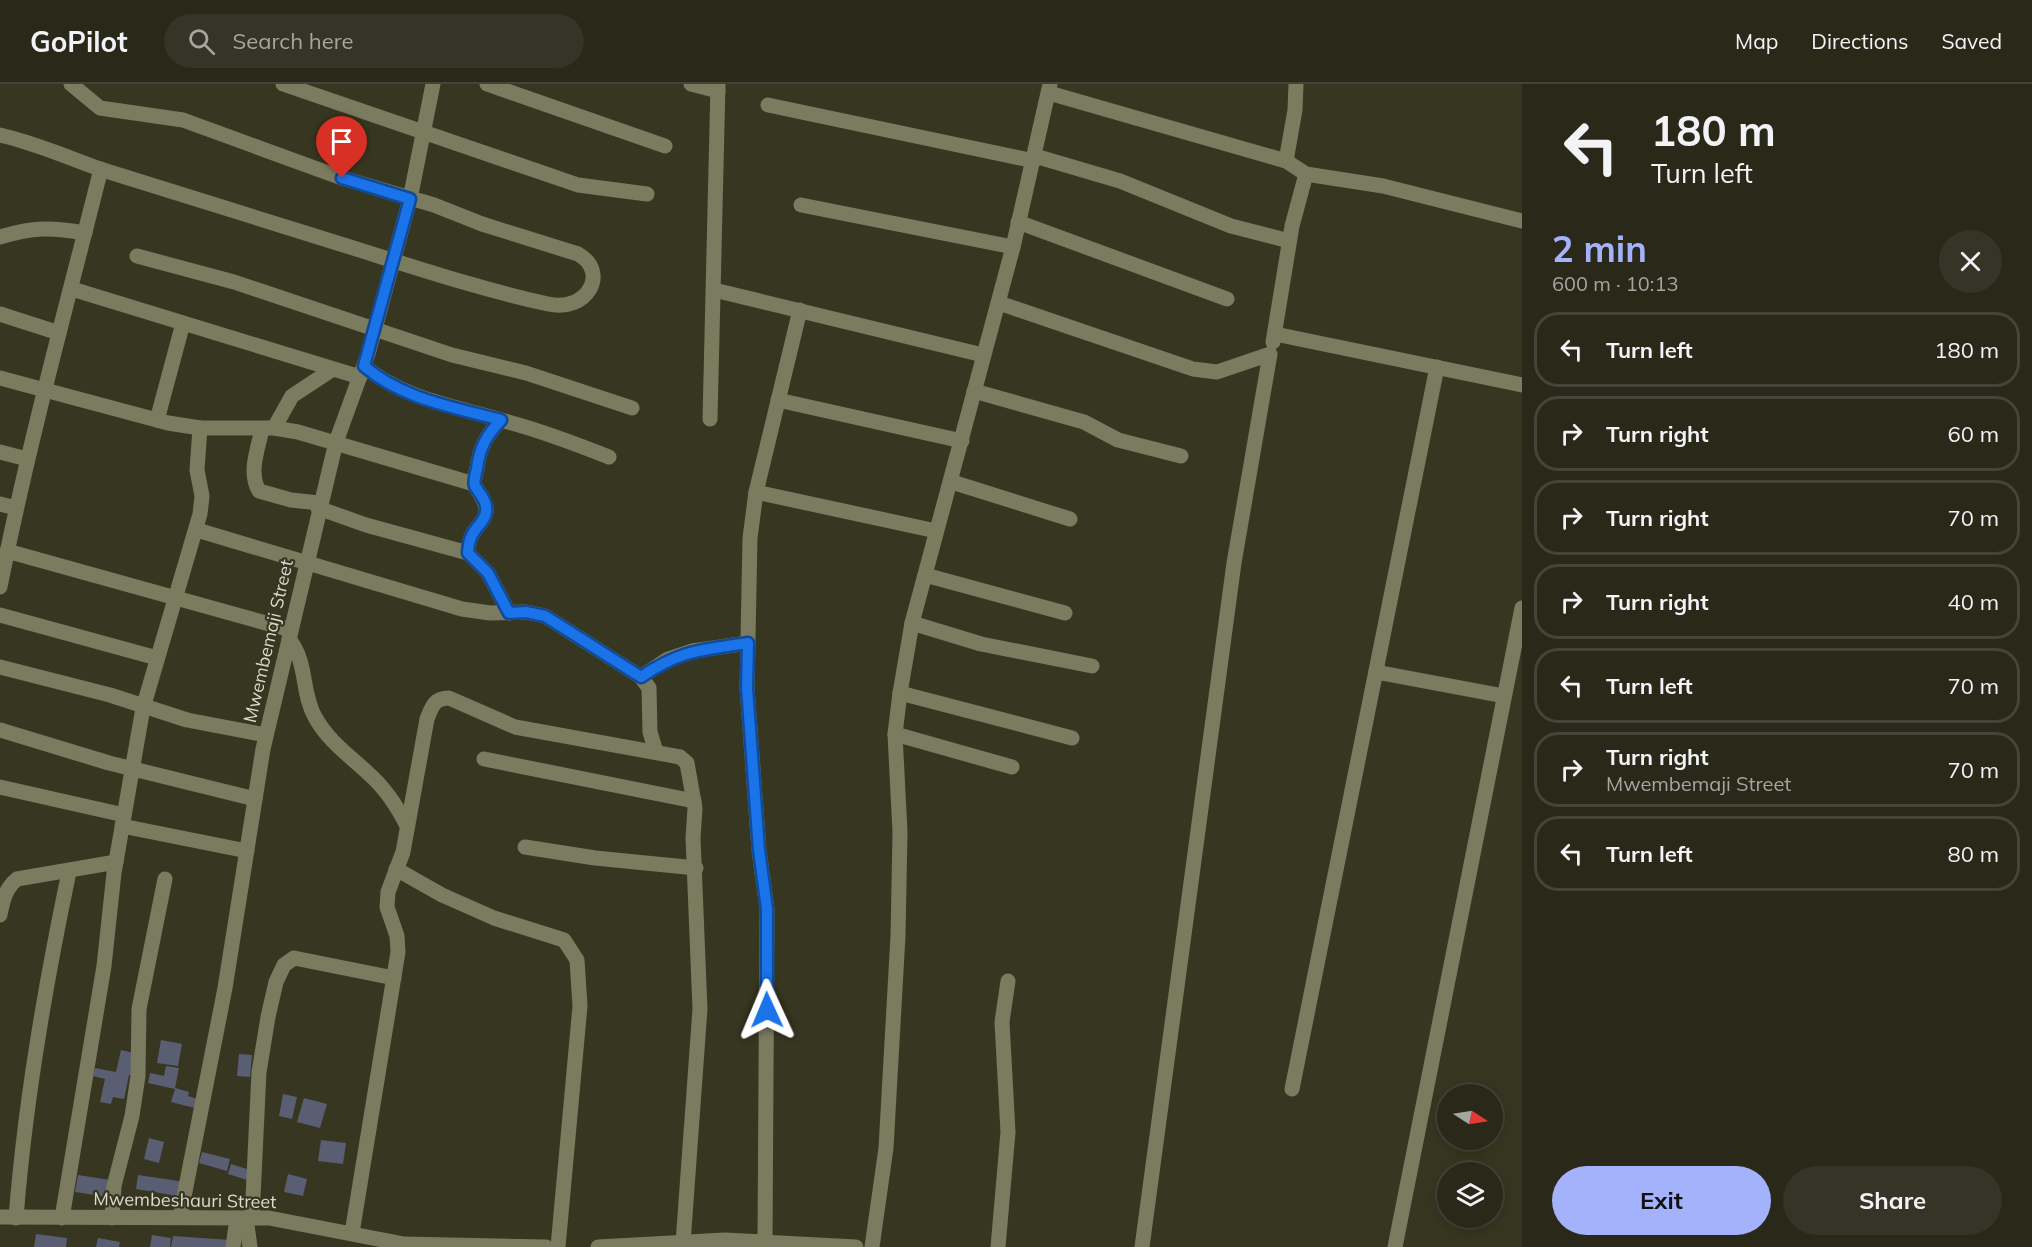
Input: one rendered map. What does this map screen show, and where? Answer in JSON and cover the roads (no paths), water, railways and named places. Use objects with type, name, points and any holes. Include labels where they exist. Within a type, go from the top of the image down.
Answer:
[{"type":"street","points":[[0,135],[29,142],[101,169],[391,260],[514,296],[562,307],[572,305],[591,289],[593,278],[590,267],[586,259],[578,254],[342,178],[183,120],[100,108],[71,84]]},
{"type":"street","points":[[283,84],[578,185],[647,194]]},
{"type":"street","name":"Mwembemaji Street","points":[[180,1217],[211,1066],[266,735],[336,442],[362,372],[391,260],[410,199],[433,84]]},
{"type":"street","points":[[487,84],[666,146]]},
{"type":"street","points":[[691,84],[718,88],[713,191],[714,290],[710,419]]},
{"type":"street","points":[[1286,161],[1295,110],[1296,84]]},
{"type":"street","points":[[872,1247],[886,1148],[898,936],[900,832],[895,734],[900,693],[912,622],[999,303],[1050,88],[1286,161],[1306,174],[1383,186],[1522,221]]},
{"type":"street","points":[[768,105],[1034,159],[1120,181],[1231,226],[1289,241]]},
{"type":"street","points":[[0,587],[43,390],[72,289],[101,169]]},
{"type":"street","points":[[1142,1247],[1234,564],[1275,334],[1289,241],[1306,174]]},
{"type":"street","points":[[801,205],[1013,247]]},
{"type":"street","points":[[1018,222],[1227,299]]},
{"type":"street","points":[[0,237],[32,228],[51,226],[85,233]]},
{"type":"street","points":[[137,256],[234,282],[452,355],[526,373],[632,408]]},
{"type":"street","points":[[72,289],[183,322],[209,333],[333,369],[362,372],[404,392],[501,420],[609,457]]},
{"type":"street","points":[[714,290],[983,355]]},
{"type":"street","points":[[999,303],[1193,369],[1217,372],[1270,354]]},
{"type":"street","points":[[765,1242],[767,909],[759,850],[747,688],[750,538],[756,492],[800,310]]},
{"type":"street","points":[[0,314],[59,333]]},
{"type":"street","points":[[157,420],[183,322]]},
{"type":"street","points":[[1275,334],[1522,385]]},
{"type":"street","points":[[1292,1089],[1437,367]]},
{"type":"street","points":[[333,369],[292,396],[268,428],[253,471],[254,482],[260,491],[319,506],[366,525],[468,553],[488,573],[509,613]]},
{"type":"street","points":[[0,378],[157,420],[200,428],[268,428],[336,442],[474,484]]},
{"type":"street","points":[[974,391],[1084,422],[1118,440],[1181,456]]},
{"type":"street","points":[[778,400],[962,441]]},
{"type":"street","points":[[468,553],[470,534],[483,520],[486,511],[485,502],[474,484],[479,451],[485,437],[501,420]]},
{"type":"street","points":[[62,1218],[104,966],[116,862],[143,708],[175,596],[197,530],[202,496],[197,470],[200,428]]},
{"type":"street","points":[[0,452],[27,459]]},
{"type":"street","points":[[952,482],[1070,519]]},
{"type":"street","points":[[756,492],[791,497],[936,531]]},
{"type":"street","points":[[0,504],[16,508]]},
{"type":"street","points":[[197,530],[462,609],[526,612],[545,616],[641,677],[649,688],[652,701],[650,732],[656,752]]},
{"type":"street","points":[[7,550],[175,596],[290,634],[299,652],[314,717],[344,753],[385,790],[407,826]]},
{"type":"street","points":[[925,575],[1065,613]]},
{"type":"street","points":[[1395,1247],[1522,608]]},
{"type":"street","points":[[0,615],[157,658]]},
{"type":"street","points":[[912,622],[981,644],[1092,666]]},
{"type":"street","points":[[641,677],[668,659],[692,651],[748,643]]},
{"type":"street","points":[[0,667],[110,695],[143,708],[187,720],[266,735]]},
{"type":"street","points":[[1376,672],[1504,696]]},
{"type":"street","points":[[900,693],[1072,738]]},
{"type":"street","points":[[352,1233],[398,952],[397,936],[387,907],[407,826],[427,719],[434,703],[440,698],[449,698],[515,727],[656,752],[686,760],[694,801],[693,838],[700,1009],[683,1243]]},
{"type":"street","points":[[0,730],[132,768],[255,799]]},
{"type":"street","points":[[895,734],[1012,766]]},
{"type":"street","points":[[484,759],[694,801]]},
{"type":"street","points":[[0,787],[247,851]]},
{"type":"street","points":[[525,846],[595,858],[696,868]]},
{"type":"street","points":[[0,915],[3,897],[9,886],[17,879],[69,872],[116,862]]},
{"type":"street","points":[[396,869],[442,895],[494,918],[564,940],[577,960],[580,1006],[558,1247]]},
{"type":"street","points":[[8,1218],[51,958],[69,872]]},
{"type":"street","points":[[111,1218],[114,1186],[132,1116],[137,1085],[139,1009],[165,879]]},
{"type":"street","points":[[250,1247],[245,1218],[260,1072],[276,982],[284,965],[294,958],[394,978]]},
{"type":"street","points":[[998,1247],[1008,1132],[1002,1022],[1008,981]]},
{"type":"street","name":"Mwembeshauri Street","points":[[8,1218],[269,1218],[405,1244],[546,1247]]},
{"type":"street","points":[[233,1247],[245,1218]]},
{"type":"street","points":[[598,1247],[765,1242],[856,1247]]}]
